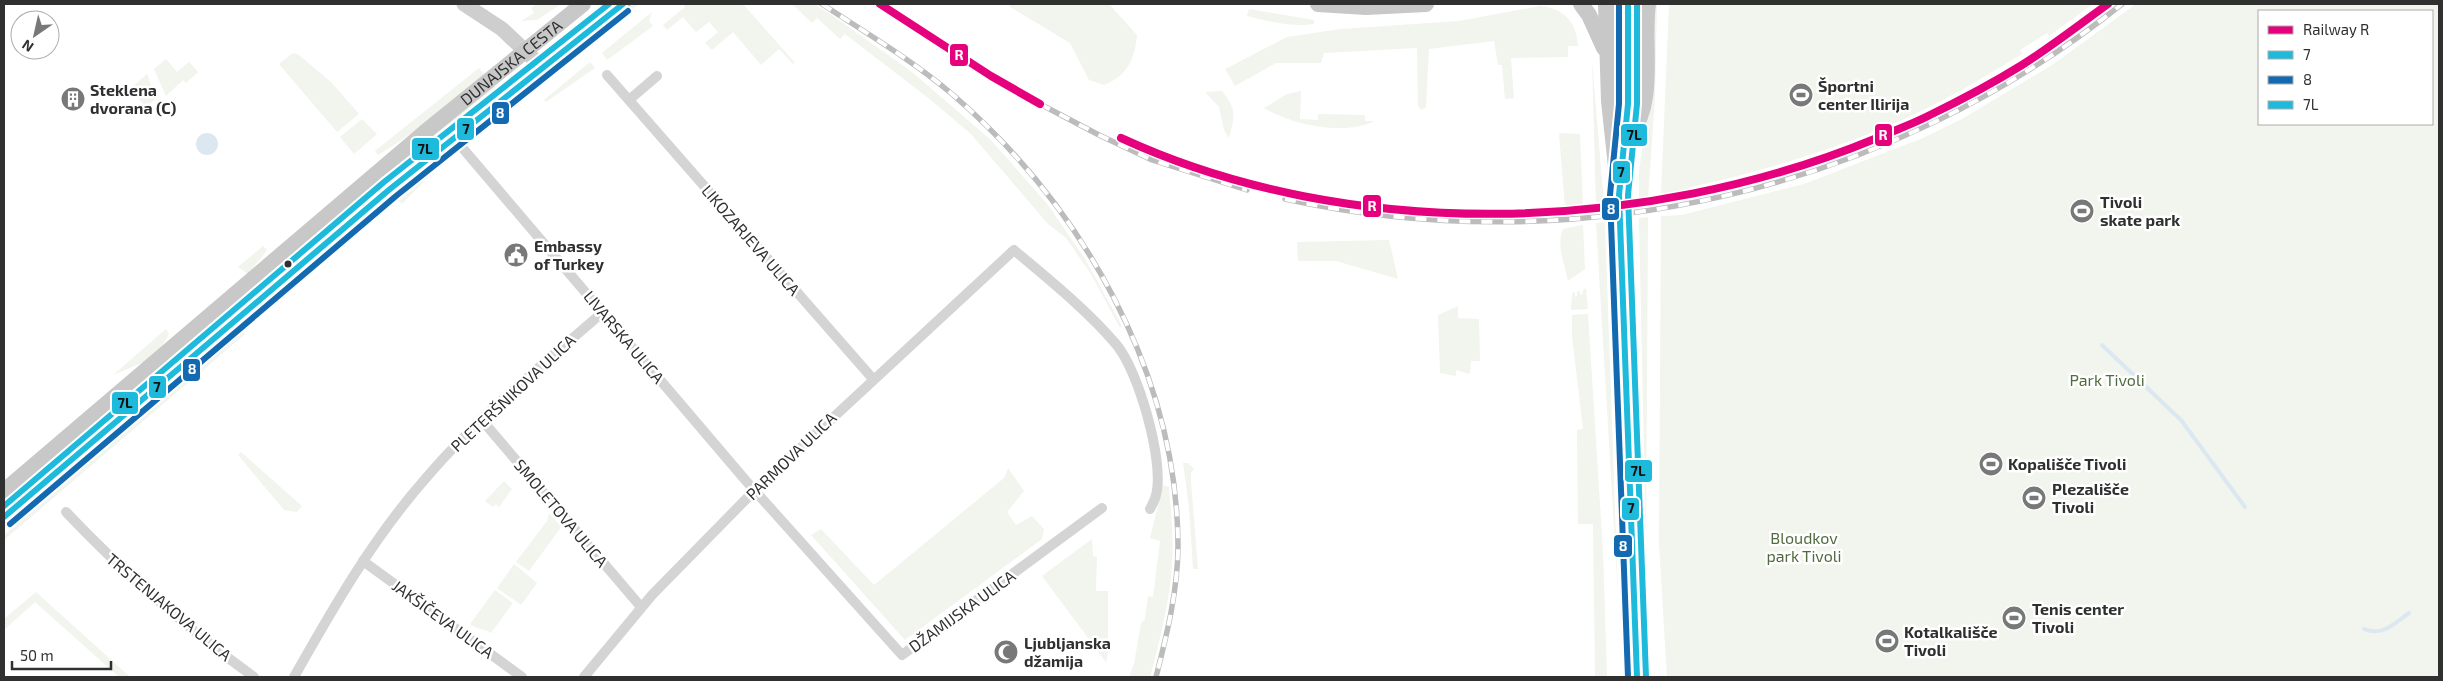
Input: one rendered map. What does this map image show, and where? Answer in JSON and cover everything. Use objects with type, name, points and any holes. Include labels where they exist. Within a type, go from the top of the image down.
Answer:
[{"type":"main road","points":[[464,4],[498,26],[542,68]]},
{"type":"main road","name":"DUNAJSKA CESTA","points":[[4,491],[424,133],[582,4]]},
{"type":"main road","name":"DUNAJSKA CESTA","points":[[4,517],[390,189],[623,4]]},
{"type":"main road","points":[[1318,4],[1366,7],[1426,4]]},
{"type":"main road","points":[[1581,4],[1589,15],[1607,56]]},
{"type":"main road","points":[[1606,4],[1609,101],[1619,195],[1637,677]]},
{"type":"main road","points":[[1619,195],[1626,141],[1628,104],[1628,4]]},
{"type":"main road","points":[[1626,141],[1635,129],[1645,99],[1648,4]]},
{"type":"street","name":"LIKOZARJEVA ULICA","points":[[607,76],[873,379]]},
{"type":"street","points":[[629,100],[656,76]]},
{"type":"street","name":"LIVARSKA ULICA","points":[[454,138],[755,490]]},
{"type":"street","name":"PARMOVA ULICA","points":[[584,677],[641,607],[755,490],[1014,250],[1117,344],[1132,374],[1144,405],[1157,464],[1156,494],[1150,509]]},
{"type":"street","name":"PLETERŠNIKOVA ULICA","points":[[294,677],[363,561],[425,478],[481,419],[603,312]]},
{"type":"street","name":"SMOLETOVA ULICA","points":[[481,419],[641,607]]},
{"type":"street","name":"DŽAMIJSKA ULICA","points":[[755,490],[902,655],[1102,508]]},
{"type":"street","name":"TRSTENJAKOVA ULICA","points":[[66,512],[140,586],[196,633],[254,677]]},
{"type":"street","name":"JAKŠIČEVA ULICA","points":[[363,561],[522,677]]},
{"type":"green space","points":[[537,4],[561,4],[537,20],[521,21],[534,13],[531,8]]},
{"type":"green space","points":[[633,4],[639,4],[524,97],[521,93]]},
{"type":"green space","points":[[683,4],[743,4],[795,63],[793,64],[779,49],[761,65],[733,32],[712,50],[705,43],[718,32],[709,22],[696,32],[683,17],[667,30],[663,25],[685,7]]},
{"type":"green space","points":[[792,4],[814,4],[833,16],[912,72],[991,140],[1048,205],[1085,259],[1122,326],[1120,328],[1091,274],[1066,238],[1048,224],[971,134],[927,97],[845,34],[840,39],[817,18],[812,23]]},
{"type":"green space","points":[[1009,4],[1109,4],[1137,35],[1132,59],[1119,77],[1104,85],[1089,80],[1070,43],[1010,7]]},
{"type":"green space","points":[[1652,4],[1657,4],[1655,97],[1648,199],[1639,200],[1639,172],[1647,113]]},
{"type":"green space","name":"Športni center Ilirija","points":[[1669,4],[2093,4],[2049,36],[2047,33],[2020,50],[2022,54],[1918,113],[1850,141],[1798,159],[1691,187],[1685,192],[1661,195]]},
{"type":"green space","name":"Park Tivoli","points":[[2136,4],[2439,4],[2439,677],[1667,677],[1659,544],[1661,216],[1682,215],[1804,184],[1923,138],[1962,119],[2052,65]]},
{"type":"green space","points":[[1540,6],[1556,10],[1568,18],[1575,30],[1578,46],[1568,46],[1568,57],[1511,58],[1514,98],[1505,99],[1502,65],[1498,65],[1494,41],[1429,49],[1426,107],[1421,110],[1418,106],[1417,48],[1324,53],[1321,63],[1276,63],[1235,86],[1225,69],[1287,37],[1341,29],[1459,21]]},
{"type":"green space","points":[[1249,9],[1314,20],[1314,24],[1288,24],[1264,20],[1247,16]]},
{"type":"green space","points":[[652,12],[649,21],[653,26],[607,60],[602,53]]},
{"type":"green space","points":[[293,53],[299,55],[332,83],[359,114],[337,132],[279,64]]},
{"type":"green space","points":[[166,59],[177,72],[189,62],[198,72],[186,83],[183,80],[166,96],[154,69]]},
{"type":"green space","points":[[1592,60],[1604,204],[1596,205]]},
{"type":"green space","points":[[590,62],[595,68],[546,102],[544,100]]},
{"type":"green space","points":[[479,68],[484,74],[459,96],[420,127],[378,155],[375,151]]},
{"type":"green space","points":[[147,74],[156,99],[146,107],[130,89]]},
{"type":"green space","points":[[494,85],[497,88],[400,169],[241,307],[237,302]]},
{"type":"green space","points":[[1222,91],[1230,103],[1233,113],[1233,124],[1229,138],[1224,130],[1219,107],[1205,92]]},
{"type":"green space","points":[[1301,91],[1300,119],[1318,120],[1318,114],[1365,115],[1365,121],[1375,121],[1348,128],[1333,128],[1303,124],[1264,108],[1287,94]]},
{"type":"green space","points":[[512,101],[515,105],[466,145],[467,138]]},
{"type":"green space","points":[[362,119],[377,134],[354,154],[340,137]]},
{"type":"green space","points":[[1559,133],[1580,134],[1583,207],[1565,208]]},
{"type":"green space","points":[[437,168],[402,204],[397,199],[416,179]]},
{"type":"green space","points":[[1648,217],[1646,547],[1639,218]]},
{"type":"green space","points":[[1605,222],[1618,595],[1596,223]]},
{"type":"green space","points":[[1583,225],[1585,269],[1568,281],[1562,255],[1561,235],[1563,229]]},
{"type":"green space","points":[[1389,240],[1398,279],[1336,261],[1298,261],[1297,242]]},
{"type":"green space","points":[[263,246],[267,250],[248,274],[238,267]]},
{"type":"green space","points":[[1586,288],[1588,309],[1571,310],[1572,293],[1575,292],[1575,297],[1577,292],[1580,291],[1580,295],[1583,294],[1583,290]]},
{"type":"green space","points":[[1458,306],[1458,318],[1479,319],[1480,361],[1471,361],[1470,374],[1456,370],[1456,376],[1440,373],[1438,315]]},
{"type":"green space","points":[[226,312],[230,317],[4,509],[4,505],[29,481]]},
{"type":"green space","points":[[1588,314],[1603,552],[1607,677],[1595,677],[1593,524],[1578,524],[1577,430],[1583,429],[1572,336],[1572,315]]},
{"type":"green space","points":[[166,329],[169,334],[161,348],[144,362],[113,375]]},
{"type":"green space","points":[[243,331],[245,334],[4,540],[4,535]]},
{"type":"green space","points":[[241,452],[302,506],[297,512],[284,510],[238,455]]},
{"type":"green space","points":[[1183,463],[1188,463],[1194,469],[1191,473],[1191,482],[1198,569],[1193,569],[1189,507]]},
{"type":"green space","points":[[1008,468],[1024,491],[1007,512],[1016,525],[1032,516],[1044,529],[1042,539],[905,640],[811,535],[821,529],[874,585],[1004,478]]},
{"type":"green space","points":[[504,481],[512,489],[499,507],[496,504],[493,507],[485,501]]},
{"type":"green space","points":[[1163,485],[1169,487],[1172,535],[1172,564],[1167,606],[1150,677],[1129,677],[1134,664],[1141,623],[1145,619],[1148,596],[1153,597],[1160,541],[1150,538]]},
{"type":"green space","points":[[549,513],[561,527],[529,571],[516,562],[547,521]]},
{"type":"green space","points":[[1092,539],[1093,556],[1097,557],[1096,591],[1108,591],[1108,653],[1106,662],[1042,576]]},
{"type":"green space","points":[[514,564],[537,583],[521,605],[497,588]]},
{"type":"green space","points":[[495,590],[513,603],[491,633],[470,624]]},
{"type":"green space","points":[[36,592],[130,677],[119,677],[35,602],[4,630],[4,619]]},
{"type":"shaded area","points":[[207,133],[217,140],[218,144],[211,154],[207,155],[197,148],[196,144],[203,134]]},
{"type":"waterway","points":[[2102,345],[2181,420],[2245,507]]},
{"type":"waterway","points":[[2364,629],[2377,631],[2388,628],[2409,613]]},
{"type":"railway","points":[[822,4],[937,82],[999,138],[1042,187],[1080,240],[1113,296],[1140,356],[1160,417],[1173,481],[1178,562],[1168,628],[1156,677]]},
{"type":"railway","points":[[1285,199],[1395,217],[1506,222],[1617,215],[1726,196],[1832,165],[1934,122],[2031,69],[2122,4]]},
{"type":"railway","points":[[1040,104],[1152,160],[1247,190]]},
{"type":"rail line","name":"R","points":[[880,4],[991,76],[1040,104]]},
{"type":"rail line","name":"R","points":[[1121,138],[1210,172],[1304,196],[1400,210],[1499,214],[1597,208],[1694,193],[1788,170],[1877,138],[1924,118],[2000,78],[2044,50],[2108,4]]},
{"type":"transit line","name":"7L","points":[[4,506],[384,182],[609,4]]},
{"type":"transit line","name":"7","points":[[4,517],[390,189],[623,4]]},
{"type":"transit line","name":"8","points":[[1619,4],[1619,104],[1610,195],[1628,677]]},
{"type":"transit line","name":"7","points":[[1628,4],[1628,104],[1619,195],[1637,677]]},
{"type":"transit line","name":"7L","points":[[1637,4],[1637,104],[1628,195],[1646,677]]},
{"type":"transit line","name":"8","points":[[10,524],[396,196],[628,11]]},
{"type":"place","name":"Športni center Ilirija","points":[[1801,95]]},
{"type":"place","name":"Steklena dvorana (C)","points":[[73,99]]},
{"type":"place","name":"Tivoli skate park","points":[[2082,211]]},
{"type":"place","name":"Embassy of Turkey","points":[[516,255]]},
{"type":"place","name":"Kopališče Tivoli","points":[[1991,464]]},
{"type":"place","name":"Plezališče Tivoli","points":[[2034,498]]},
{"type":"place","name":"Tenis center Tivoli","points":[[2014,618]]},
{"type":"place","name":"Kotalkališče Tivoli","points":[[1887,641]]},
{"type":"place","name":"Ljubljanska džamija","points":[[1006,652]]},
{"type":"park label","name":"Bloudkov park Tivoli","points":[[1804,547]]}]
